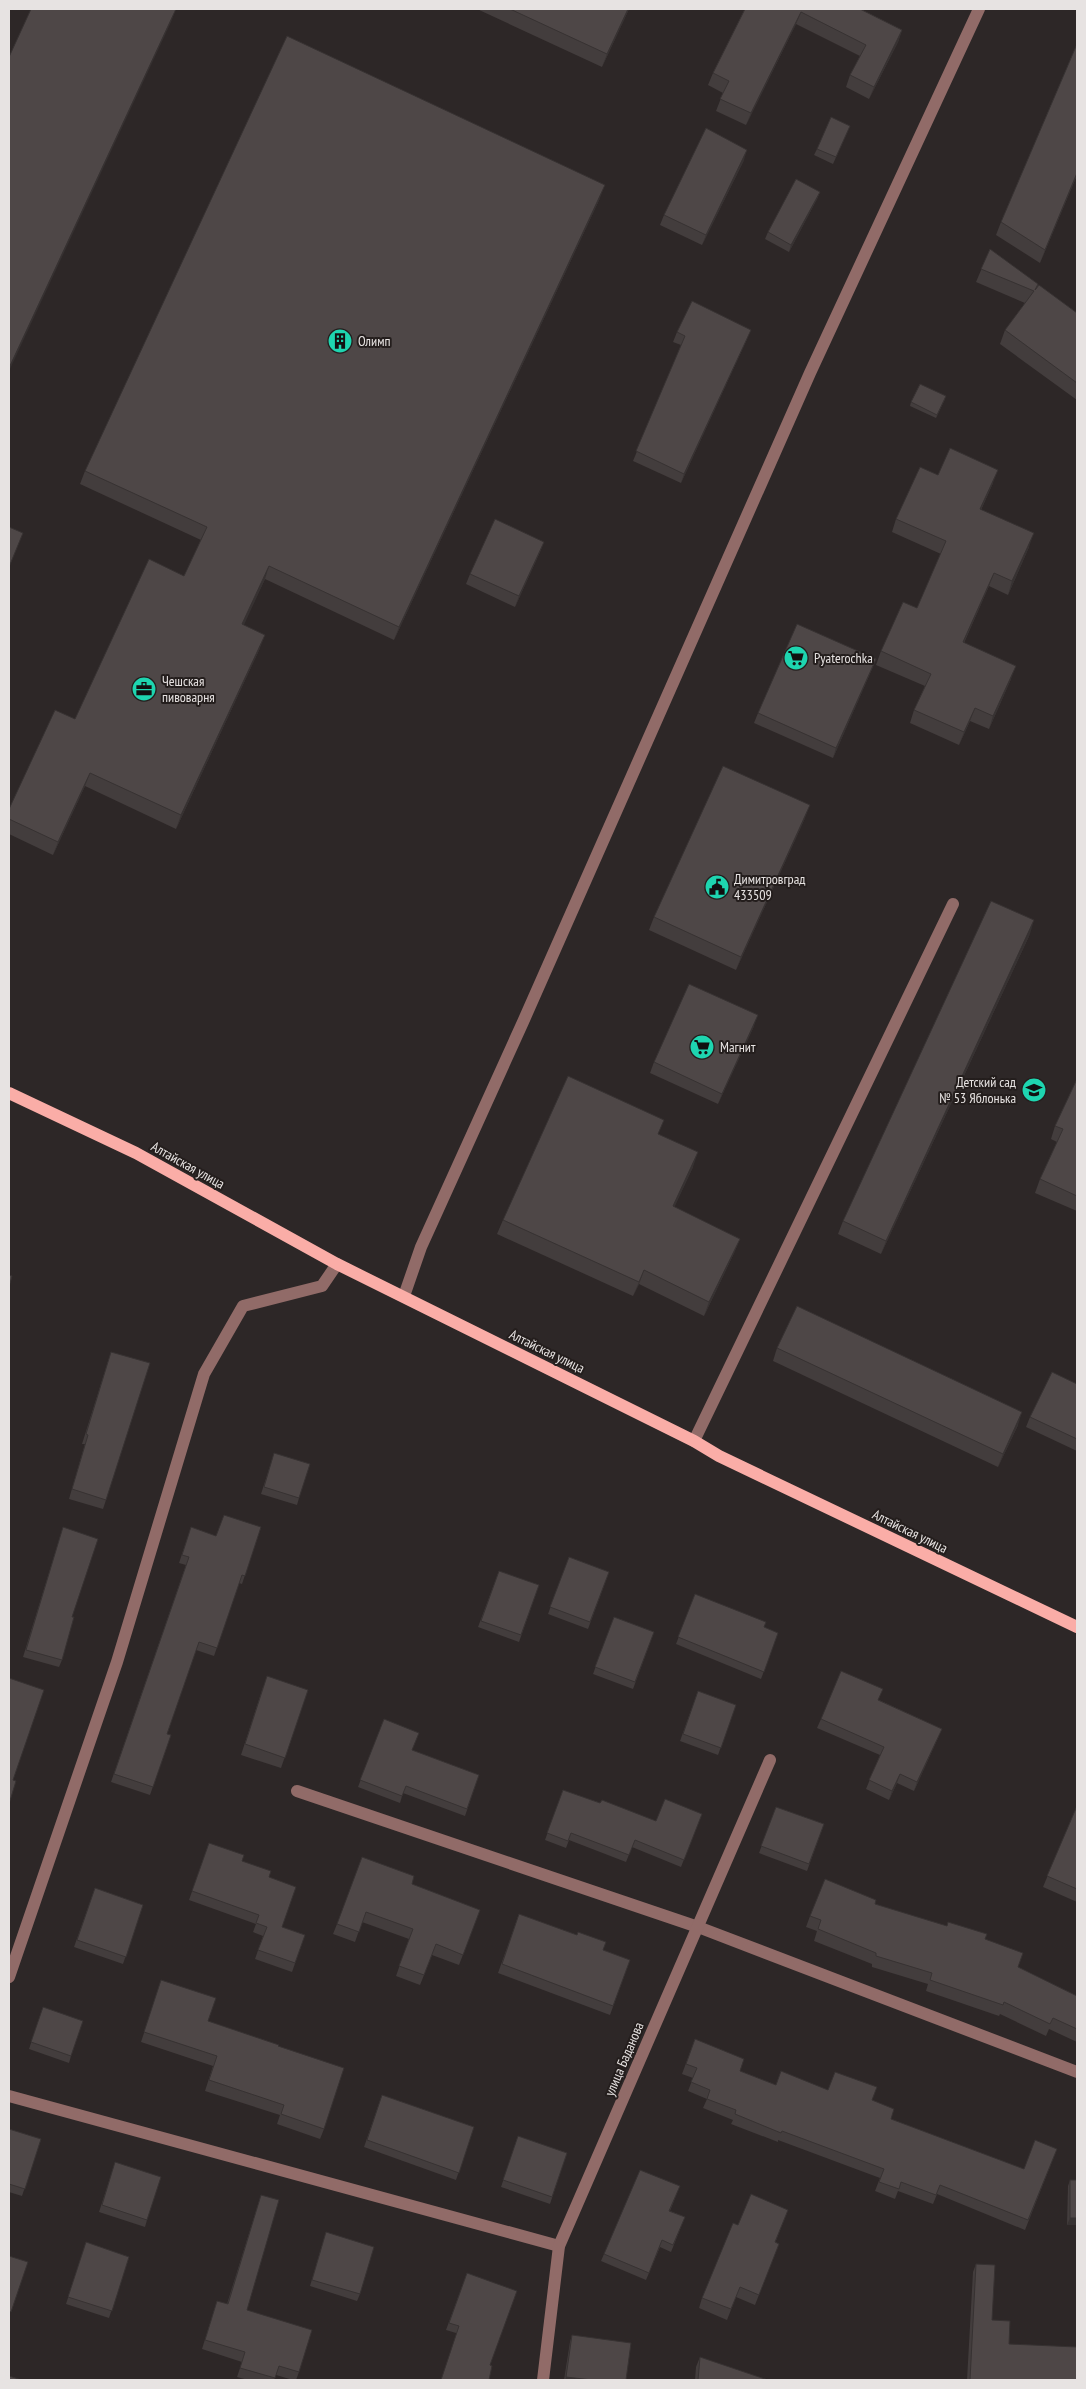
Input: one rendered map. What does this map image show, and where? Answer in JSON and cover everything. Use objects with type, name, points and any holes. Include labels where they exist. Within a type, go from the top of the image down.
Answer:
[{"type":"main road","name":"Алтайская улица","points":[[9,1093],[136,1153],[337,1264],[694,1441],[719,1456],[1077,1627]]},
{"type":"street","points":[[404,1296],[421,1247],[523,1022],[810,374],[979,9]]},
{"type":"street","points":[[694,1441],[953,904]]},
{"type":"street","points":[[9,1977],[117,1662],[204,1374],[243,1306],[322,1286],[337,1264]]},
{"type":"street","name":"улица Баданова","points":[[543,2380],[559,2246],[770,1760]]},
{"type":"street","points":[[297,1791],[698,1927],[1077,2072]]},
{"type":"street","points":[[9,2096],[559,2246]]},
{"type":"building","points":[[31,9],[176,9],[9,368],[9,57]]},
{"type":"building","points":[[510,9],[628,9],[607,54]]},
{"type":"building","points":[[745,9],[860,9],[902,30],[874,87],[850,75],[866,45],[801,12],[751,113],[720,99],[729,81],[713,73]]},
{"type":"building","name":"Олимп","points":[[287,36],[605,185],[399,627],[269,566],[242,624],[265,635],[181,815],[90,773],[58,842],[9,819],[9,809],[55,710],[75,719],[149,559],[184,576],[207,527],[85,471]]},
{"type":"building","points":[[1077,44],[1077,173],[1045,250],[1001,222]]},
{"type":"building","points":[[831,117],[850,126],[836,157],[817,149]]},
{"type":"building","points":[[706,128],[747,150],[706,235],[664,215]]},
{"type":"building","points":[[796,179],[820,192],[791,245],[768,232]]},
{"type":"building","points":[[990,249],[1038,284],[1035,290],[1039,285],[1077,313],[1077,383],[1005,330],[1034,291],[981,269]]},
{"type":"building","points":[[692,301],[751,330],[684,474],[636,451],[685,336],[677,332]]},
{"type":"building","points":[[920,384],[946,396],[937,415],[911,402]]},
{"type":"building","points":[[950,448],[998,470],[980,509],[1034,533],[1012,581],[994,573],[963,642],[1016,666],[993,716],[975,708],[964,732],[914,710],[931,674],[881,651],[903,602],[917,608],[946,541],[896,519],[920,467],[938,475]]},
{"type":"building","points":[[495,519],[544,542],[519,596],[470,574]]},
{"type":"building","points":[[9,527],[23,533],[9,567]]},
{"type":"building","points":[[797,624],[876,659],[836,748],[758,713]]},
{"type":"building","points":[[723,766],[810,805],[741,957],[654,917]]},
{"type":"building","points":[[991,901],[1034,920],[886,1241],[843,1221]]},
{"type":"building","points":[[689,984],[758,1015],[722,1094],[654,1062]]},
{"type":"building","points":[[568,1076],[664,1120],[658,1134],[698,1152],[673,1206],[740,1239],[709,1302],[644,1270],[639,1282],[503,1220]]},
{"type":"building","points":[[1077,1079],[1077,1196],[1040,1179],[1063,1129],[1055,1126]]},
{"type":"building","points":[[9,1275],[12,1276],[9,1287]]},
{"type":"building","points":[[797,1306],[1022,1412],[1003,1454],[777,1348]]},
{"type":"building","points":[[111,1352],[150,1363],[106,1500],[72,1489],[88,1435],[86,1434]]},
{"type":"building","points":[[1052,1372],[1077,1384],[1077,1439],[1030,1417]]},
{"type":"building","points":[[274,1453],[310,1464],[299,1498],[264,1487]]},
{"type":"building","points":[[224,1515],[261,1527],[245,1576],[242,1575],[217,1648],[199,1642],[167,1734],[171,1735],[153,1787],[114,1774],[189,1557],[182,1555],[191,1527],[216,1536]]},
{"type":"building","points":[[63,1527],[98,1539],[72,1617],[74,1617],[62,1660],[26,1650]]},
{"type":"building","points":[[569,1557],[609,1572],[590,1622],[550,1607]]},
{"type":"building","points":[[499,1571],[539,1585],[521,1635],[481,1621]]},
{"type":"building","points":[[695,1594],[766,1622],[764,1627],[778,1633],[764,1672],[678,1637]]},
{"type":"building","points":[[614,1617],[654,1632],[635,1682],[595,1667]]},
{"type":"building","points":[[841,1671],[883,1689],[878,1700],[942,1729],[917,1782],[900,1774],[892,1791],[869,1780],[884,1747],[821,1719]]},
{"type":"building","points":[[267,1676],[308,1690],[285,1758],[245,1744]]},
{"type":"building","points":[[9,1678],[44,1690],[13,1780],[16,1781],[9,1804]]},
{"type":"building","points":[[698,1691],[736,1705],[721,1748],[683,1734]]},
{"type":"building","points":[[384,1719],[419,1733],[412,1750],[479,1775],[467,1809],[406,1786],[402,1796],[360,1780]]},
{"type":"building","points":[[563,1790],[600,1803],[602,1800],[656,1821],[665,1799],[702,1814],[684,1860],[635,1840],[629,1855],[571,1833],[568,1841],[547,1833]]},
{"type":"building","points":[[1077,1806],[1077,1889],[1047,1876]]},
{"type":"building","points":[[776,1807],[824,1824],[809,1864],[761,1846]]},
{"type":"building","points":[[209,1843],[244,1855],[242,1861],[271,1871],[269,1877],[296,1887],[282,1927],[305,1935],[295,1963],[258,1950],[267,1927],[256,1923],[259,1915],[192,1891]]},
{"type":"building","points":[[362,1857],[414,1876],[412,1884],[480,1910],[463,1955],[436,1944],[424,1975],[399,1966],[413,1929],[366,1912],[359,1932],[337,1924]]},
{"type":"building","points":[[825,1879],[876,1900],[875,1904],[947,1926],[948,1922],[987,1934],[985,1939],[1023,1953],[1018,1967],[1077,1996],[1077,2029],[1053,2018],[1050,2024],[1004,2002],[1003,2005],[930,1980],[932,1973],[876,1956],[876,1953],[818,1929],[821,1920],[810,1916]]},
{"type":"building","points":[[95,1888],[143,1905],[126,1957],[77,1940]]},
{"type":"building","points":[[519,1914],[577,1935],[578,1932],[606,1942],[603,1950],[630,1960],[613,2006],[502,1964]]},
{"type":"building","points":[[161,1980],[216,1998],[208,2021],[344,2068],[324,2129],[281,2114],[284,2105],[209,2080],[217,2056],[144,2032]]},
{"type":"building","points":[[43,2007],[83,2021],[71,2056],[31,2042]]},
{"type":"building","points":[[695,2039],[744,2059],[740,2071],[776,2085],[781,2071],[828,2090],[835,2072],[877,2087],[872,2100],[894,2109],[891,2119],[1024,2169],[1035,2140],[1057,2149],[1028,2220],[940,2185],[936,2195],[901,2182],[899,2189],[879,2182],[884,2169],[782,2131],[781,2133],[735,2114],[736,2110],[707,2099],[710,2090],[691,2082],[697,2068],[686,2064]]},
{"type":"building","points":[[382,2095],[474,2127],[459,2173],[367,2140]]},
{"type":"building","points":[[9,2129],[41,2139],[25,2189],[9,2184]]},
{"type":"building","points":[[518,2136],[567,2153],[552,2197],[503,2180]]},
{"type":"building","points":[[115,2162],[161,2177],[147,2220],[102,2205]]},
{"type":"building","points":[[640,2170],[680,2186],[669,2211],[685,2217],[673,2245],[662,2240],[649,2273],[604,2254]]},
{"type":"building","points":[[1070,2180],[1077,2180],[1077,2218],[1070,2218]]},
{"type":"building","points":[[751,2194],[788,2210],[775,2242],[779,2244],[759,2295],[740,2287],[731,2309],[702,2298],[733,2223],[738,2225]]},
{"type":"building","points":[[261,2195],[279,2200],[247,2310],[312,2330],[299,2372],[279,2366],[275,2378],[240,2368],[245,2352],[205,2340],[217,2301],[228,2304]]},
{"type":"building","points":[[326,2232],[374,2247],[360,2294],[312,2280]]},
{"type":"building","points":[[86,2242],[129,2257],[112,2311],[68,2297]]},
{"type":"building","points":[[9,2256],[28,2262],[11,2312],[9,2311]]},
{"type":"building","points":[[976,2264],[995,2265],[992,2320],[1010,2321],[1009,2344],[1077,2347],[1077,2380],[970,2380]]},
{"type":"building","points":[[467,2273],[517,2291],[490,2365],[492,2366],[489,2380],[441,2380],[459,2326],[449,2323]]},
{"type":"building","points":[[572,2335],[631,2343],[626,2380],[592,2380],[566,2377]]},
{"type":"building","points":[[700,2357],[768,2380],[698,2380]]},
{"type":"building","points":[[9,2376],[22,2380],[9,2380]]},
{"type":"place","name":"Олимп","points":[[340,341]]},
{"type":"place","name":"Pyaterochka","points":[[796,658]]},
{"type":"place","name":"Чешская пивоварня","points":[[144,689]]},
{"type":"place","name":"Димитровград 433509","points":[[717,887]]},
{"type":"place","name":"Магнит","points":[[702,1047]]},
{"type":"place","name":"Детский сад № 53 Яблонька","points":[[1034,1090]]}]
